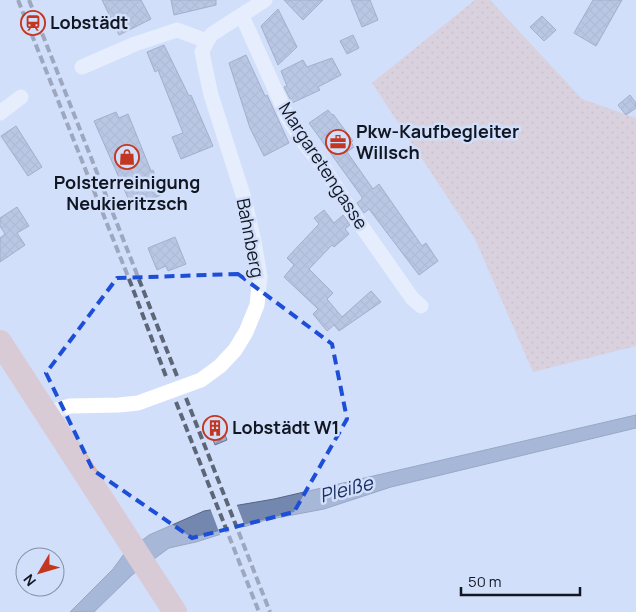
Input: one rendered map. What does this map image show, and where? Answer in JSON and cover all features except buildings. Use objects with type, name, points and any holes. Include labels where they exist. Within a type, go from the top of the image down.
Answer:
[{"type":"main road","points":[[0,342],[128,536],[175,612]]},
{"type":"street","points":[[82,67],[135,44],[177,30],[207,41],[212,34],[266,0]]},
{"type":"street","name":"Margaretengasse","points":[[242,16],[288,118],[412,298],[421,306]]},
{"type":"street","name":"Bahnberg","points":[[46,413],[70,406],[119,406],[138,403],[201,380],[220,366],[235,350],[246,332],[257,305],[260,277],[244,198],[214,104],[205,67],[202,52],[207,41]]},
{"type":"street","points":[[0,113],[21,97]]},
{"type":"highlighted area","points":[[238,274],[332,344],[347,419],[294,512],[192,538],[93,470],[46,373],[117,278]]},
{"type":"shaded area","points":[[475,0],[490,0],[582,99],[636,118],[636,346],[533,372],[475,239],[372,83]]},
{"type":"water","name":"Pleiße","points":[[636,415],[636,428],[391,487],[324,509],[266,520],[196,542],[169,548],[132,575],[94,612],[70,612],[113,569],[124,554],[149,535],[204,511],[274,499]]},
{"type":"pier","points":[[236,503],[246,529],[221,537],[210,508]]},
{"type":"railway","points":[[18,0],[167,379]]},
{"type":"railway","points":[[29,0],[177,376]]},
{"type":"railway","points":[[186,398],[270,612]]},
{"type":"railway","points":[[176,402],[259,612]]},
{"type":"place","name":"Lobstädt","points":[[33,23]]},
{"type":"place","name":"Pkw-Kaufbegleiter Willsch","points":[[338,142]]},
{"type":"place","name":"Polsterreinigung Neukieritzsch","points":[[127,157]]},
{"type":"place","name":"Lobstädt W1","points":[[215,428]]}]
